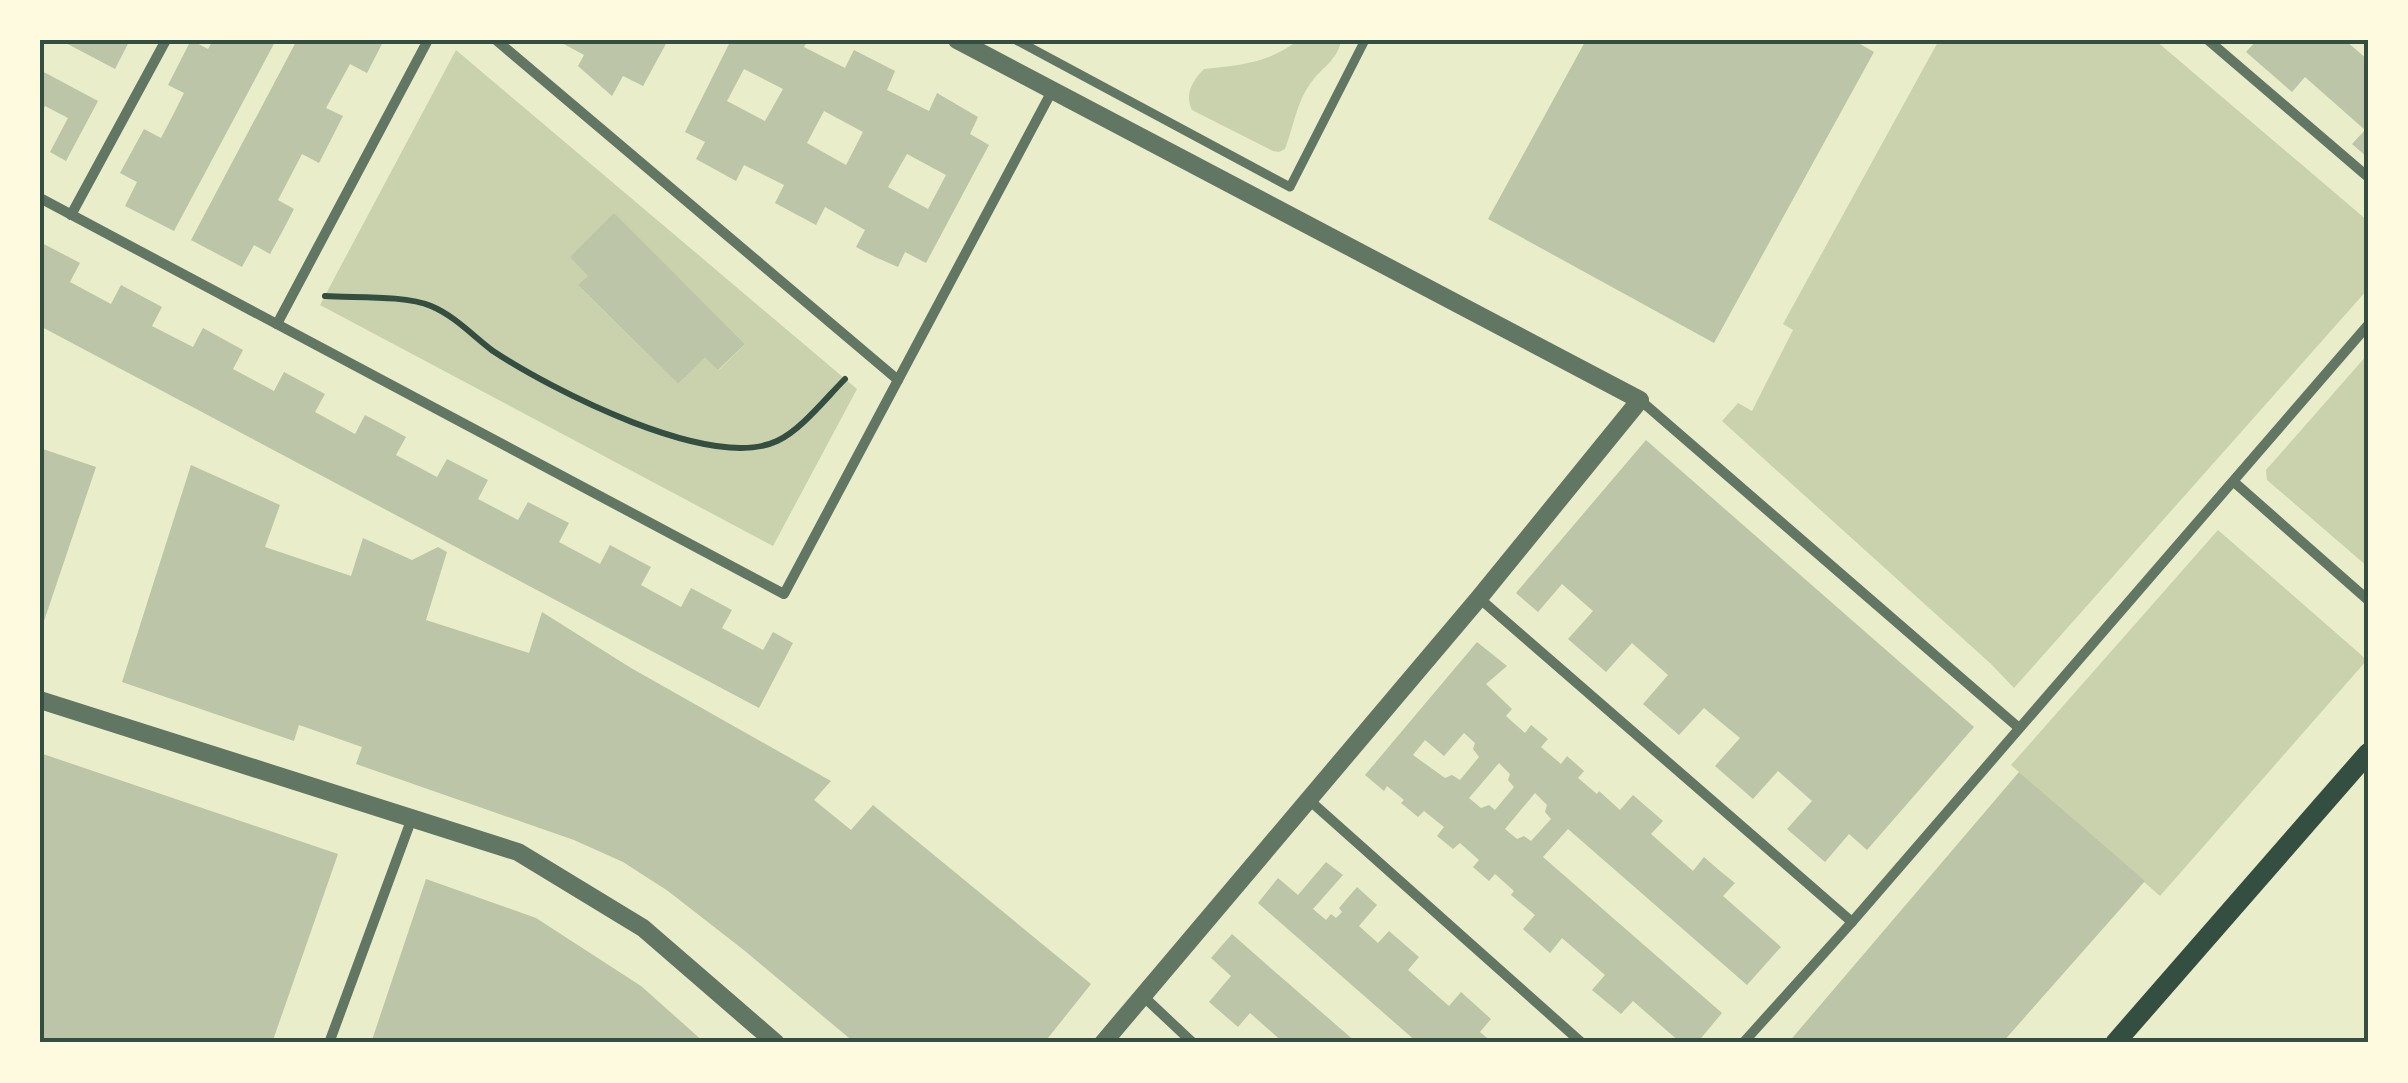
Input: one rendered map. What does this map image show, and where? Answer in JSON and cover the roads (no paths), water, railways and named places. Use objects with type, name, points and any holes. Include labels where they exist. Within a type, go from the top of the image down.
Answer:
[{"type":"main road","points":[[2115,1043],[2368,754]]},
{"type":"street","points":[[71,214],[166,40]]},
{"type":"street","points":[[277,324],[428,40]]},
{"type":"street","points":[[496,40],[898,380]]},
{"type":"street","points":[[956,40],[1640,400],[2020,728]]},
{"type":"street","points":[[1016,40],[1290,187],[1365,40]]},
{"type":"street","points":[[2208,40],[2368,176]]},
{"type":"street","points":[[40,198],[784,594],[1052,91]]},
{"type":"street","points":[[1743,1043],[2368,325]]},
{"type":"street","points":[[1104,1043],[1480,598],[1640,400]]},
{"type":"street","points":[[2234,482],[2368,600]]},
{"type":"street","points":[[1480,598],[1852,922]]},
{"type":"street","points":[[40,700],[518,852],[642,928],[776,1043]]},
{"type":"street","points":[[1308,799],[1582,1043]]},
{"type":"street","points":[[329,1043],[412,818]]},
{"type":"street","points":[[1143,996],[1194,1043]]}]
